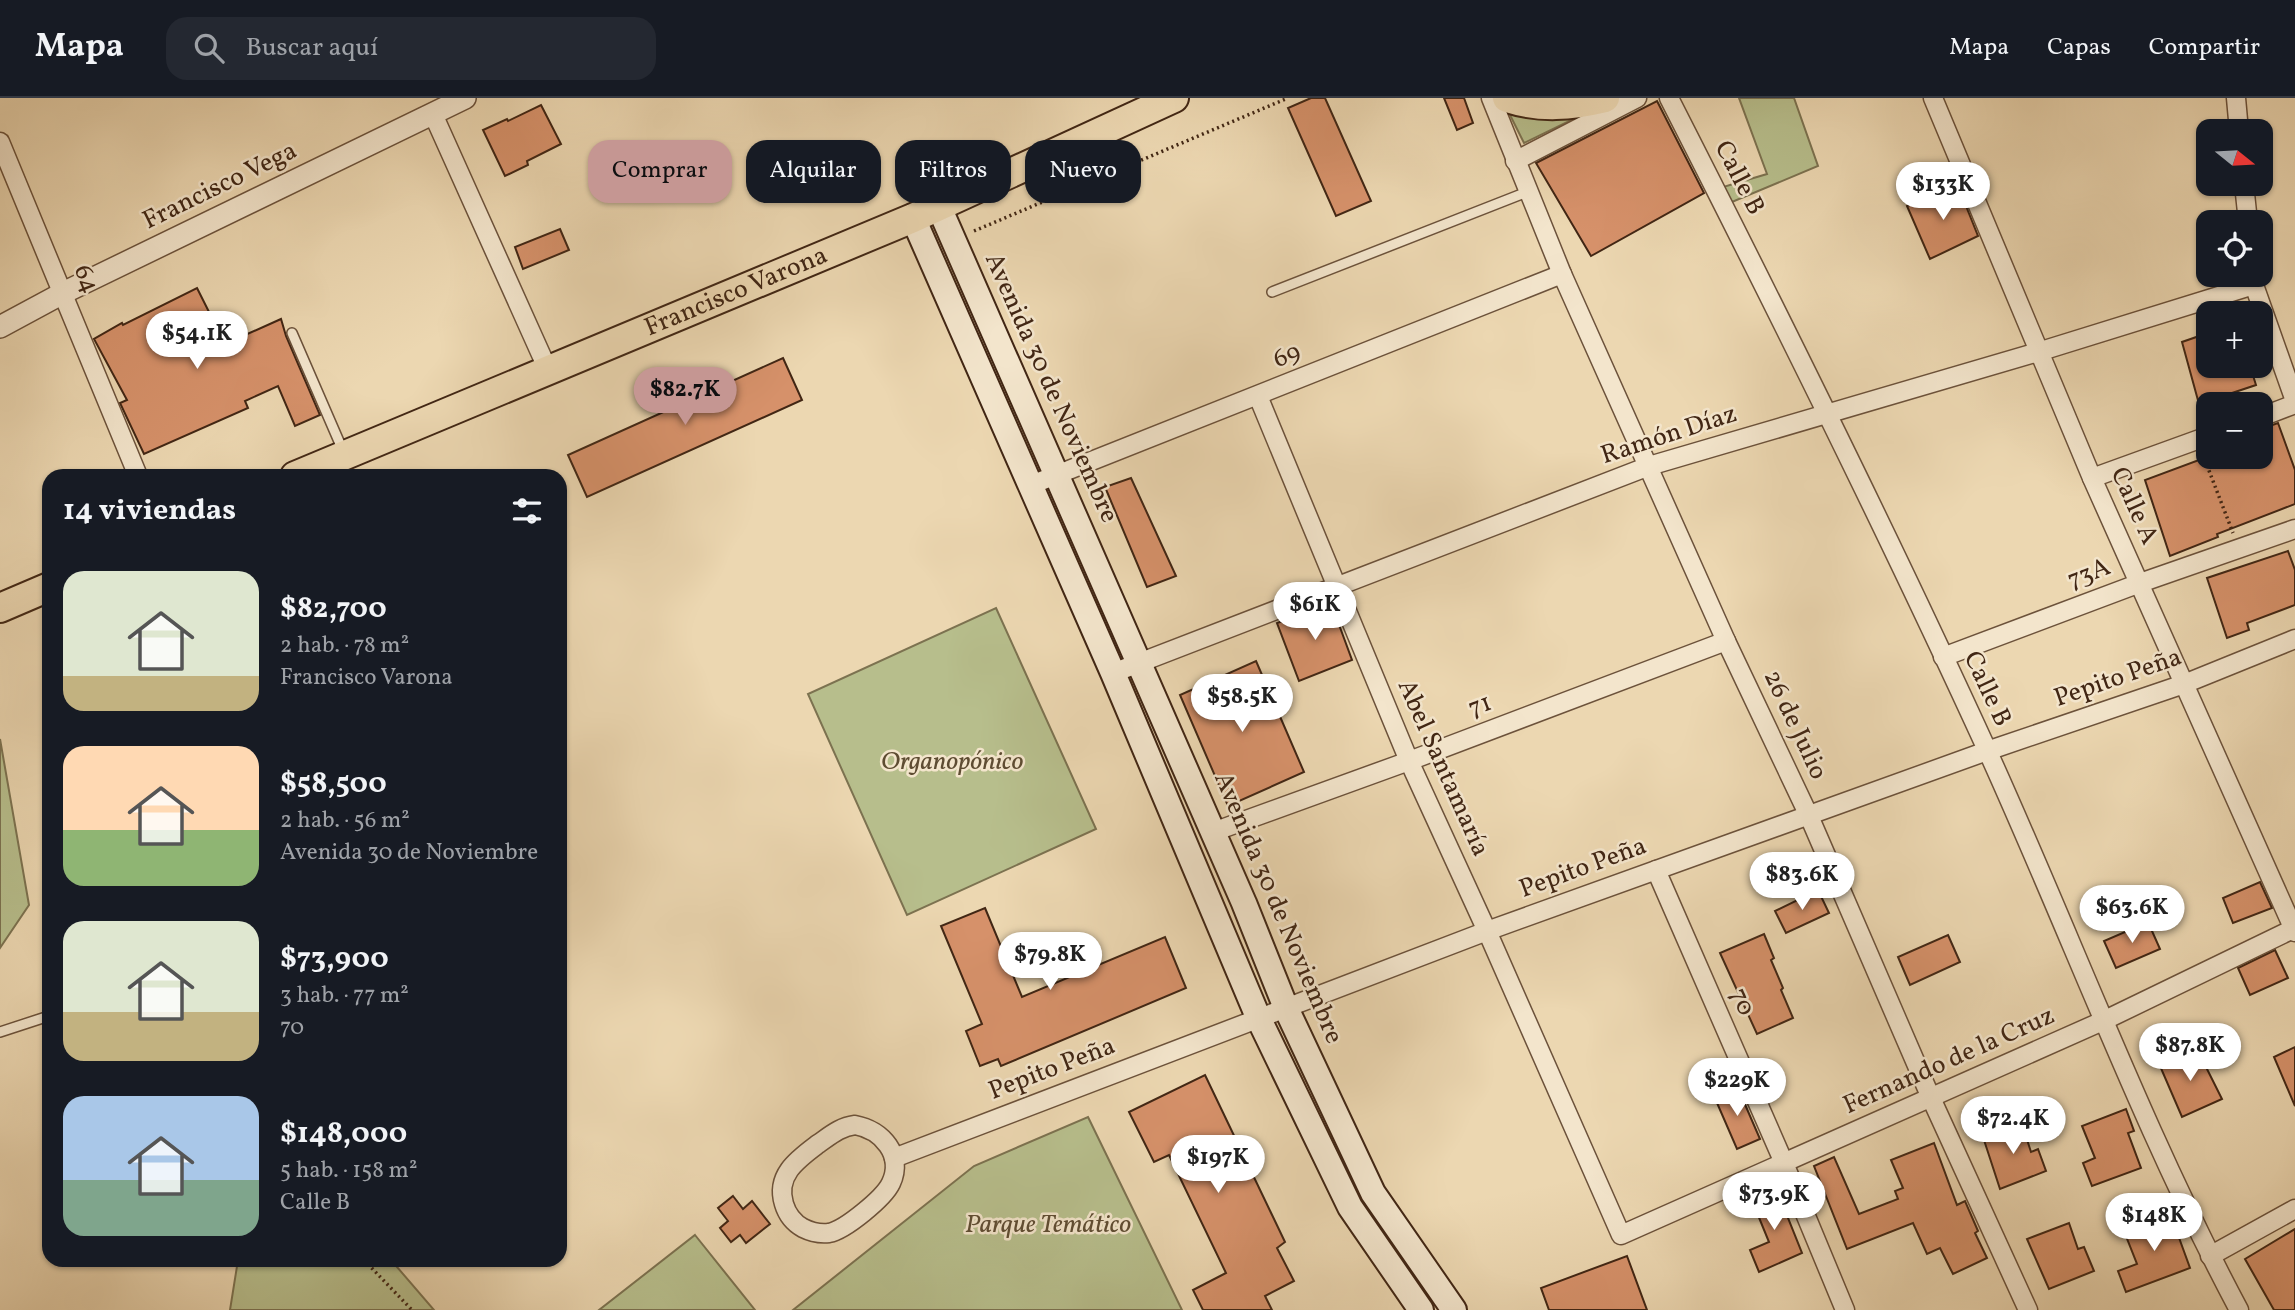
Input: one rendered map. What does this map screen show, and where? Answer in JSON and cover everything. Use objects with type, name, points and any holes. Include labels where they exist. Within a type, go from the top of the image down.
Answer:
[{"type":"main road","points":[[1507,98],[1536,106],[1572,106],[1605,98]]},
{"type":"main road","name":"Francisco Varona","points":[[311,469],[939,207],[1159,101]]},
{"type":"main road","name":"Avenida 30 de Noviembre","points":[[939,207],[1213,832],[1286,1007],[1373,1193],[1447,1301]]},
{"type":"main road","points":[[913,218],[1113,673],[1258,1017],[1350,1207],[1422,1310]]},
{"type":"main road","points":[[0,608],[42,590]]},
{"type":"street","name":"26 de Julio","points":[[1491,98],[1562,274],[1726,641],[1809,816],[1931,1098],[2028,1310]]},
{"type":"street","points":[[1515,161],[1637,98]]},
{"type":"street","name":"Calle B","points":[[1669,98],[1828,412],[1987,751],[2184,1202],[2239,1310]]},
{"type":"street","name":"Calle A","points":[[1933,98],[2092,478],[2294,930]]},
{"type":"street","points":[[2236,98],[2238,119]]},
{"type":"street","name":"Francisco Vega","points":[[0,327],[63,293],[459,99]]},
{"type":"street","points":[[433,114],[548,370]]},
{"type":"street","name":"64","points":[[0,142],[135,469]]},
{"type":"street","name":"69","points":[[1031,485],[1562,274]]},
{"type":"street","name":"Ramón Díaz","points":[[1113,673],[1649,466],[2038,352],[2232,287]]},
{"type":"street","points":[[2255,287],[2295,403],[2273,412]]},
{"type":"street","name":"Abel Santamaría","points":[[1258,396],[1409,761],[1488,931],[1621,1235]]},
{"type":"street","points":[[2092,478],[2196,441]]},
{"type":"street","name":"73A","points":[[1943,657],[2140,583],[2295,529]]},
{"type":"street","name":"Pepito Peña","points":[[894,1158],[1488,931],[1987,751],[2184,684],[2295,639]]},
{"type":"street","name":"71","points":[[1213,832],[1726,641]]},
{"type":"street","name":"70","points":[[1656,870],[1845,1310]]},
{"type":"street","name":"Fernando de la Cruz","points":[[1621,1235],[2105,1020],[2294,930]]},
{"type":"street","points":[[855,1125],[869,1128],[881,1135],[894,1158],[895,1171],[891,1184],[883,1195],[842,1229],[816,1233],[793,1221],[785,1210],[783,1182],[788,1170],[798,1159],[842,1127],[855,1125]]},
{"type":"street","points":[[2210,1256],[2295,1209]]},
{"type":"lane","points":[[1272,292],[1528,192]]},
{"type":"lane","points":[[292,333],[345,454]]},
{"type":"lane","points":[[0,1032],[42,1018]]},
{"type":"lane","points":[[1422,1310],[1447,1301]]},
{"type":"path","points":[[953,239],[1288,98]]},
{"type":"path","points":[[2213,469],[2239,549]]},
{"type":"path","points":[[371,1267],[412,1310]]},
{"type":"green space","points":[[1739,98],[1794,98],[1818,166],[1732,202],[1723,187],[1767,174]]},
{"type":"green space","points":[[1508,111],[1588,112],[1524,143]]},
{"type":"green space","name":"Organopónico","points":[[996,608],[1096,829],[907,915],[808,694]]},
{"type":"green space","points":[[0,739],[29,905],[0,948]]},
{"type":"green space","name":"Parque Temático","points":[[1088,1117],[1182,1310],[793,1310],[974,1166]]},
{"type":"green space","points":[[695,1235],[755,1310],[599,1310]]},
{"type":"green space","points":[[237,1267],[397,1267],[434,1310],[230,1310]]},
{"type":"building","points":[[1311,98],[1325,98],[1371,201],[1336,216],[1288,108]]},
{"type":"building","points":[[1444,98],[1464,98],[1473,123],[1457,130]]},
{"type":"building","points":[[1657,101],[1704,193],[1591,256],[1536,163]]},
{"type":"building","points":[[541,105],[561,144],[527,161],[528,165],[505,176],[483,130]]},
{"type":"building","points":[[1958,186],[1978,236],[1930,259],[1907,206]]},
{"type":"building","points":[[560,229],[569,250],[523,269],[515,247]]},
{"type":"building","points":[[197,288],[225,344],[281,319],[320,415],[295,426],[278,386],[245,401],[248,408],[144,454],[120,403],[127,400],[94,339]]},
{"type":"building","points":[[2196,337],[2196,378],[2254,378],[2256,385],[2235,392],[2196,393],[2182,342]]},
{"type":"building","points":[[783,358],[802,400],[587,497],[568,455]]},
{"type":"building","points":[[2278,423],[2295,470],[2295,504],[2217,534],[2218,537],[2170,556],[2145,480],[2196,461],[2196,469],[2273,469],[2273,425]]},
{"type":"building","points":[[1131,478],[1176,576],[1147,587],[1105,487]]},
{"type":"building","points":[[2288,551],[2295,570],[2295,605],[2247,623],[2249,630],[2227,638],[2207,578]]},
{"type":"building","points":[[1331,603],[1352,660],[1299,681],[1277,623]]},
{"type":"building","points":[[1256,661],[1304,772],[1228,806],[1180,695]]},
{"type":"building","points":[[2260,882],[2272,908],[2233,923],[2223,898]]},
{"type":"building","points":[[1818,890],[1829,913],[1786,933],[1775,911]]},
{"type":"building","points":[[985,908],[1022,997],[1165,937],[1186,988],[1001,1066],[998,1059],[980,1066],[966,1031],[982,1024],[941,926]]},
{"type":"building","points":[[2148,922],[2160,949],[2116,968],[2104,941]]},
{"type":"building","points":[[1764,934],[1774,958],[1771,960],[1783,988],[1781,990],[1793,1018],[1757,1034],[1720,953]]},
{"type":"building","points":[[1948,935],[1960,962],[1910,985],[1898,957]]},
{"type":"building","points":[[2275,950],[2288,978],[2250,995],[2238,968]]},
{"type":"building","points":[[2295,1047],[2295,1106],[2274,1057]]},
{"type":"building","points":[[2197,1049],[2222,1099],[2182,1117],[2160,1066]]},
{"type":"building","points":[[1205,1075],[1285,1242],[1277,1248],[1294,1281],[1265,1296],[1272,1310],[1203,1310],[1193,1290],[1226,1273],[1169,1155],[1154,1162],[1129,1112]]},
{"type":"building","points":[[1737,1086],[1760,1139],[1737,1149],[1714,1096]]},
{"type":"building","points":[[2126,1109],[2134,1131],[2128,1133],[2141,1168],[2092,1186],[2083,1163],[2095,1158],[2082,1126]]},
{"type":"building","points":[[2022,1124],[2031,1152],[2038,1149],[2046,1171],[2000,1189],[1983,1137]]},
{"type":"building","points":[[1934,1143],[1957,1205],[1965,1201],[1978,1231],[1975,1233],[1987,1258],[1953,1274],[1940,1248],[1927,1254],[1913,1223],[1847,1249],[1814,1166],[1834,1157],[1859,1214],[1898,1199],[1895,1191],[1903,1188],[1891,1160]]},
{"type":"building","points":[[1776,1188],[1802,1253],[1759,1272],[1750,1250],[1769,1242],[1751,1198]]},
{"type":"building","points":[[733,1196],[743,1209],[752,1201],[770,1224],[746,1243],[740,1235],[731,1242],[720,1228],[728,1221],[718,1208]]},
{"type":"building","points":[[2170,1213],[2190,1268],[2126,1292],[2118,1271],[2137,1264],[2124,1231]]},
{"type":"building","points":[[2069,1223],[2078,1249],[2084,1247],[2094,1271],[2049,1289],[2027,1239]]},
{"type":"building","points":[[2295,1229],[2295,1310],[2274,1310],[2245,1259]]},
{"type":"building","points":[[1627,1256],[1647,1310],[1549,1310],[1541,1288]]}]
